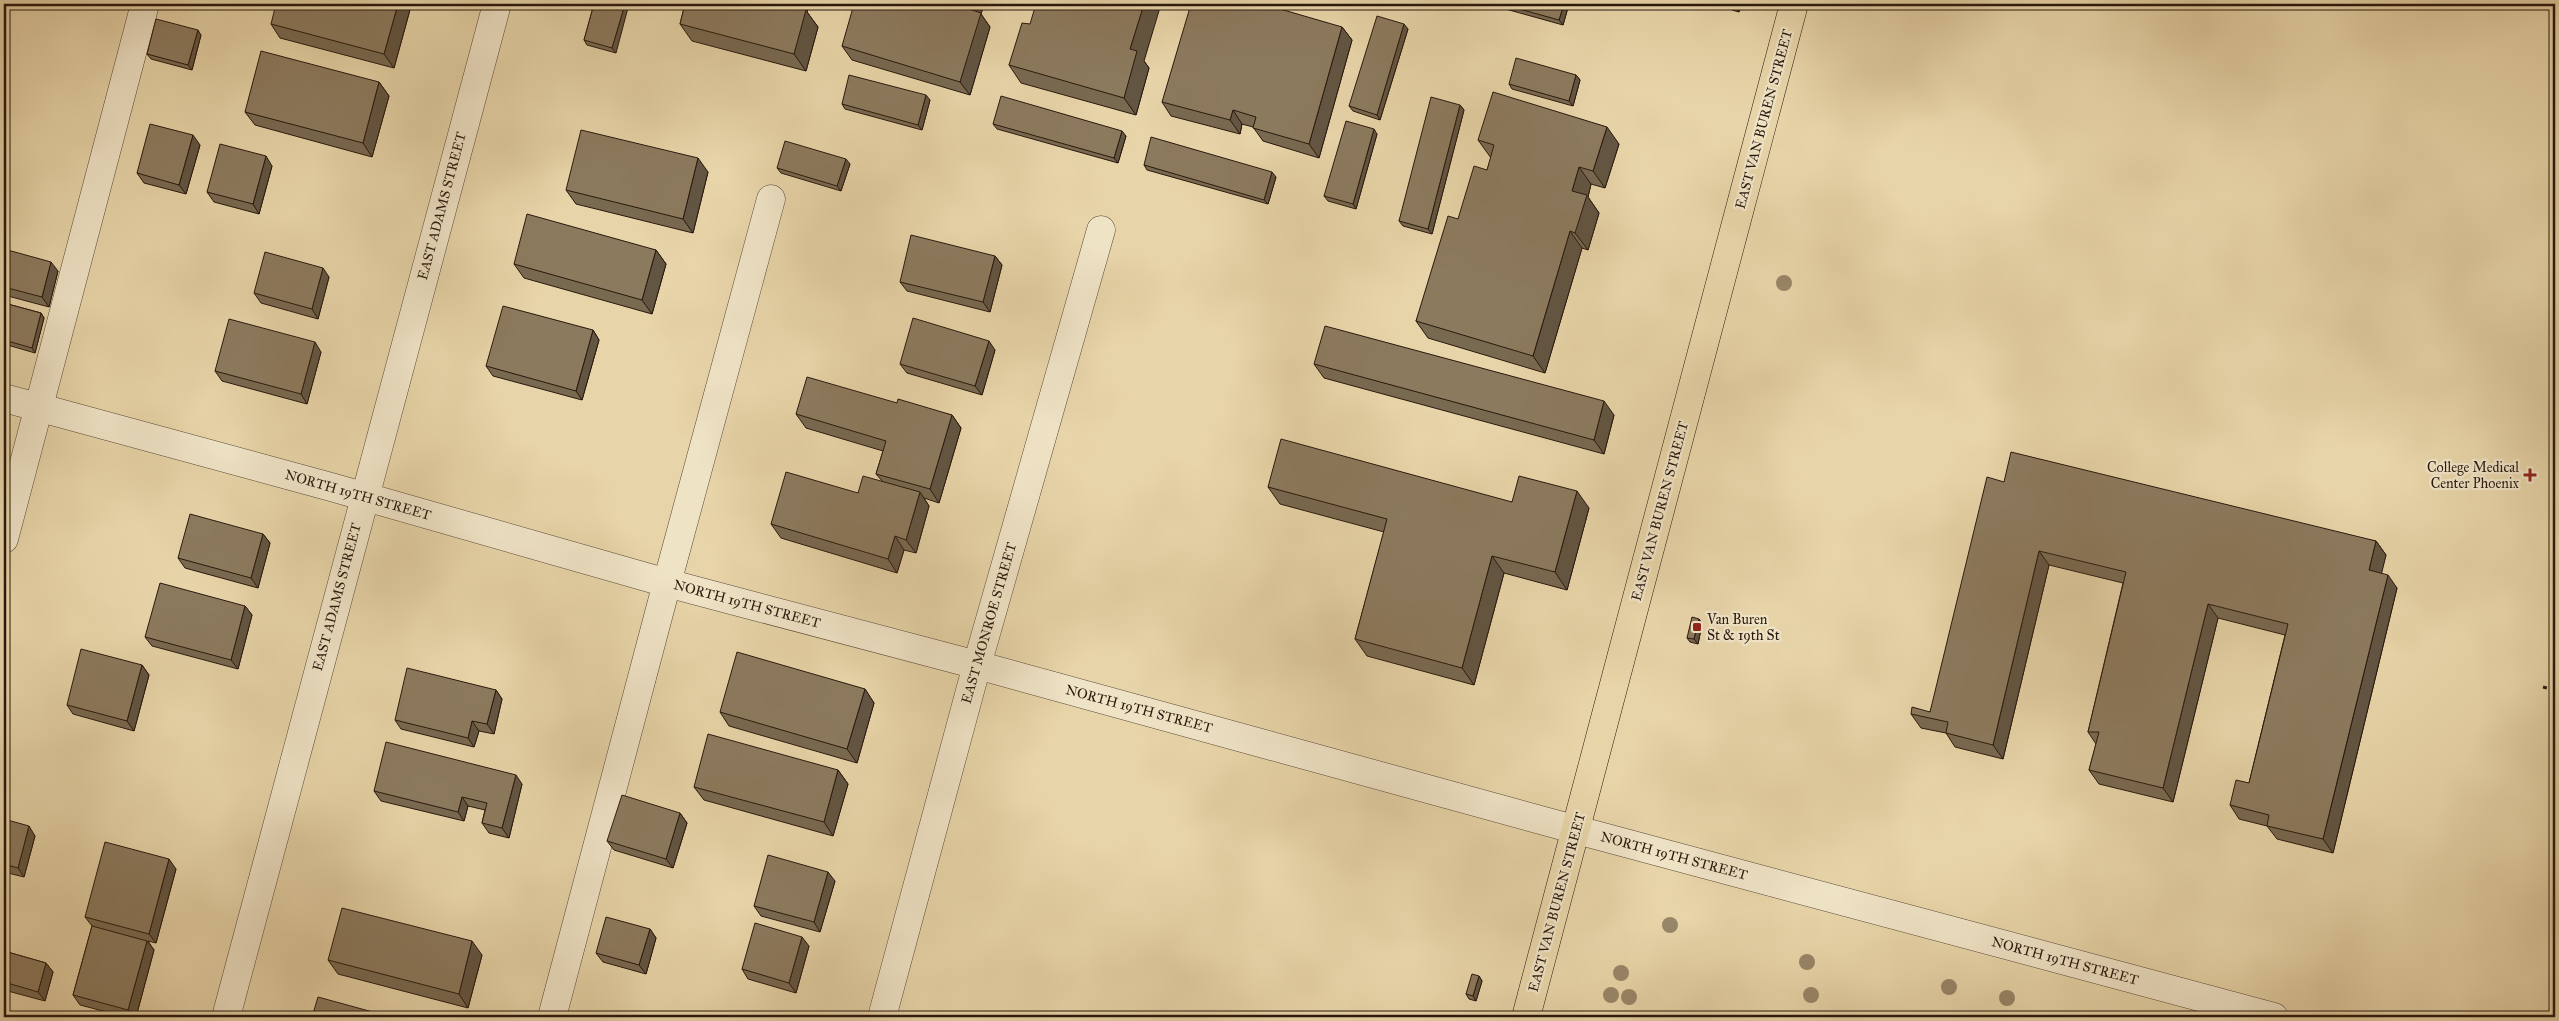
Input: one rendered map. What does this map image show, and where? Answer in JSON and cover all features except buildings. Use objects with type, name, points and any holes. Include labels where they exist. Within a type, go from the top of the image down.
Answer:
[{"type":"main road","name":"EAST VAN BUREN STREET","points":[[1526,1017],[1794,4]]},
{"type":"street","points":[[4,540],[145,4]]},
{"type":"street","name":"EAST ADAMS STREET","points":[[226,1017],[497,4]]},
{"type":"street","points":[[552,1017],[667,583],[772,199]]},
{"type":"street","name":"EAST MONROE STREET","points":[[882,1017],[977,665],[1100,230]]},
{"type":"street","name":"NORTH 19TH STREET","points":[[4,398],[364,496],[667,583],[977,665],[1577,830],[2274,1017]]},
{"type":"path","points":[[2543,687],[2555,690]]},
{"type":"place","name":"College Medical Center Phoenix","points":[[2530,475]]},
{"type":"place","name":"Van Buren St & 19th St","points":[[1697,627]]}]
